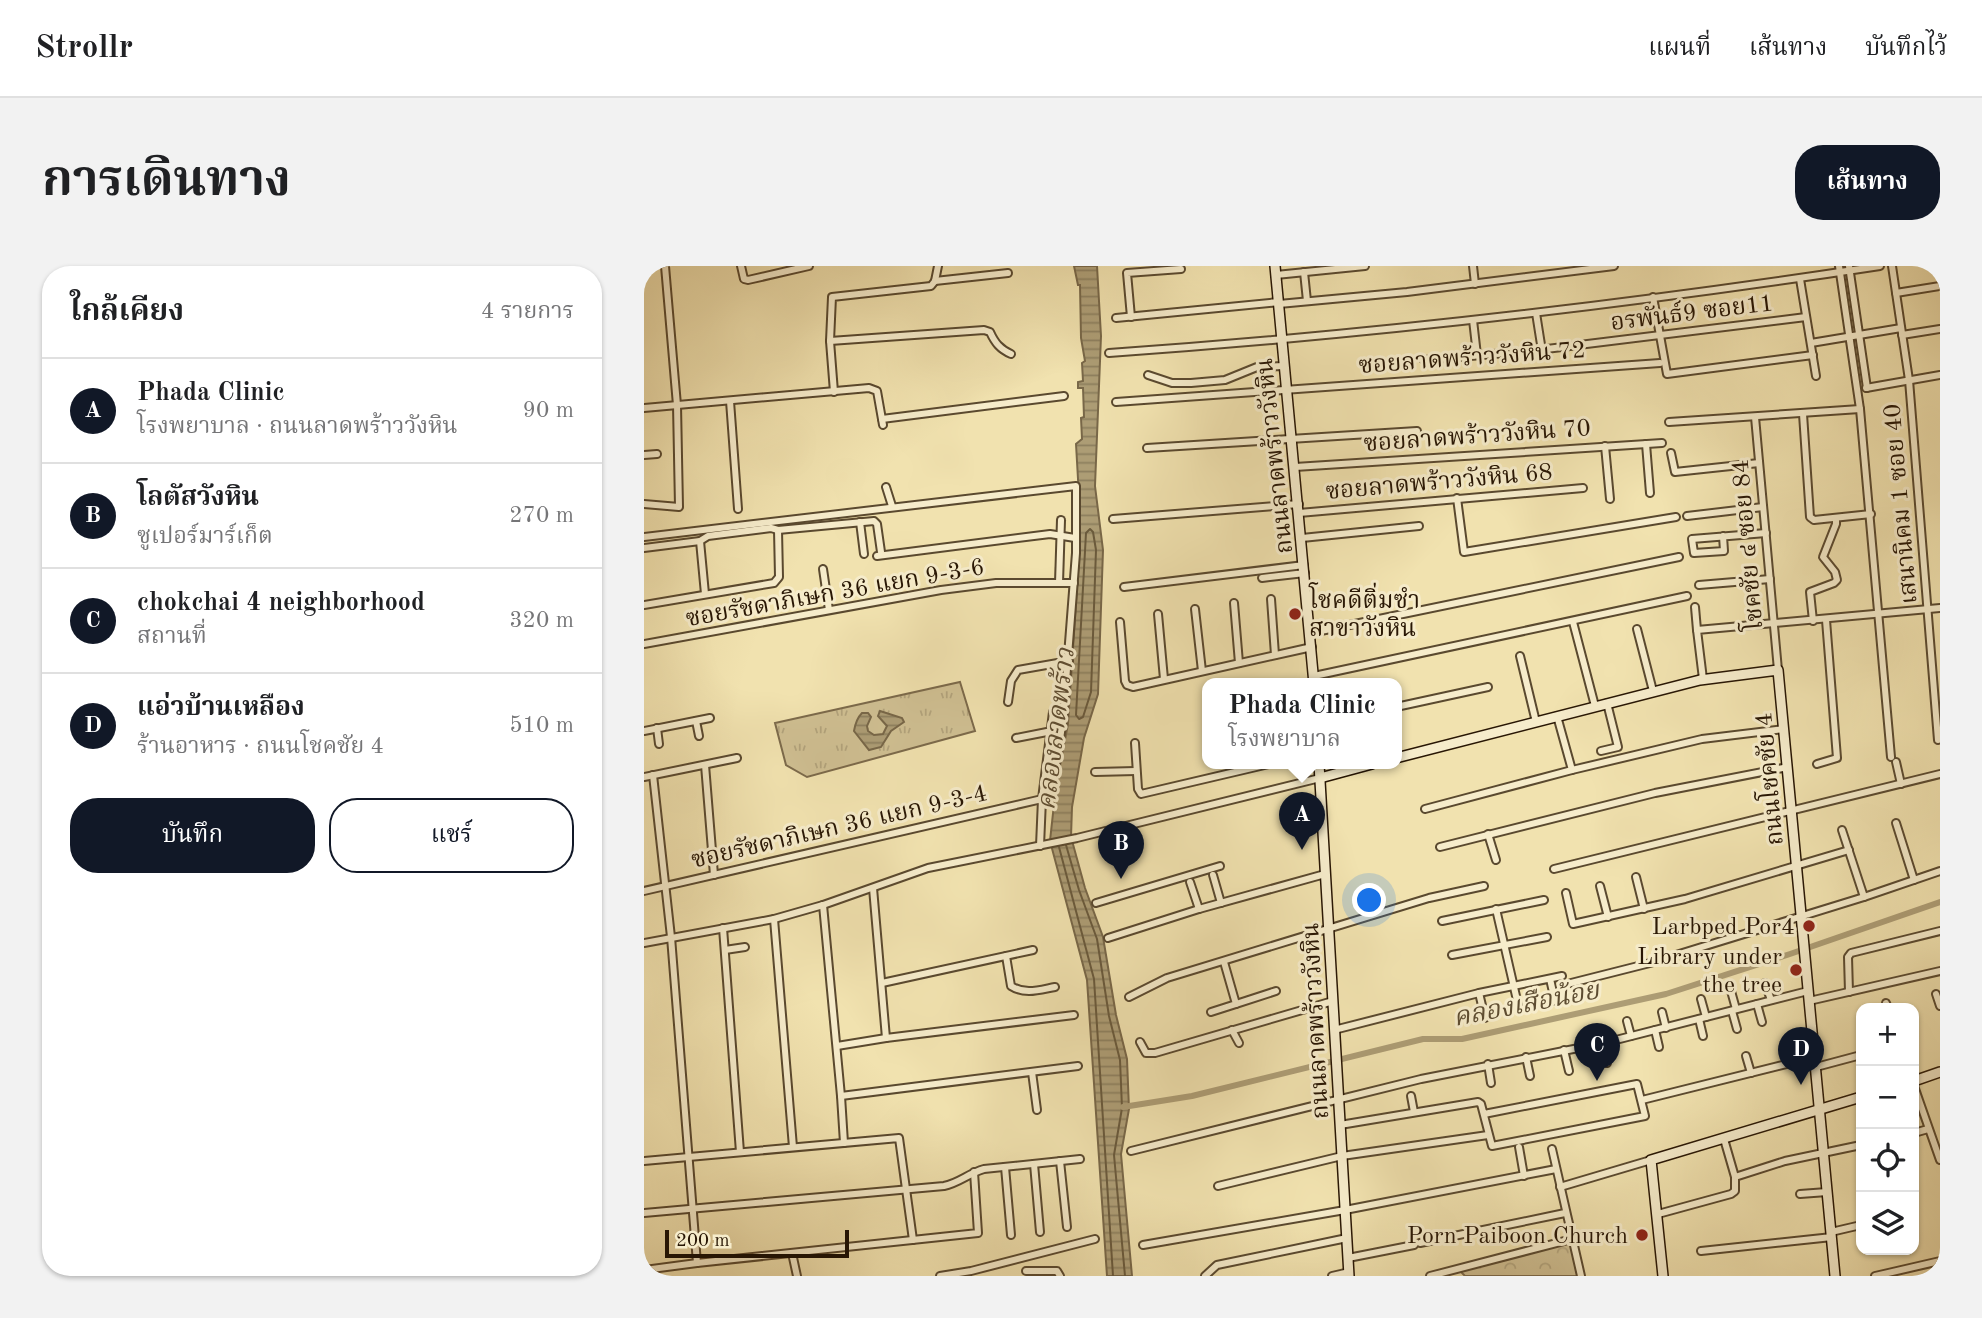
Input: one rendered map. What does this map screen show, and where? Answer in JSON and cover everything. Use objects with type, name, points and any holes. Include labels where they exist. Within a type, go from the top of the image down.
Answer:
[{"type":"street","points":[[644,504],[679,507],[677,405],[665,266]]},
{"type":"street","points":[[741,266],[744,279],[754,280],[809,266]]},
{"type":"street","points":[[834,392],[830,341],[832,297],[932,286],[938,266]]},
{"type":"street","points":[[1276,270],[1304,272],[1365,266]]},
{"type":"street","points":[[1473,266],[1475,284]]},
{"type":"street","points":[[1116,318],[1475,284],[1614,266]]},
{"type":"street","points":[[1109,353],[1282,341],[1536,313],[1800,279],[1840,269],[1880,266]]},
{"type":"street","name":"เสนานิคม 1 ซอย 40","points":[[1892,266],[1909,380],[1938,740]]},
{"type":"street","points":[[1849,268],[1867,388]]},
{"type":"street","points":[[1131,317],[1126,273],[1181,269]]},
{"type":"street","points":[[1840,269],[1860,409],[1893,760],[1901,784]]},
{"type":"street","name":"ถนนลาดพร้าววังหิน","points":[[1276,270],[1314,678]]},
{"type":"street","points":[[1304,272],[1307,301]]},
{"type":"street","points":[[935,281],[1008,273]]},
{"type":"street","points":[[1800,279],[1816,376]]},
{"type":"street","points":[[1896,293],[1940,286]]},
{"type":"street","points":[[1653,297],[1667,374],[1813,355]]},
{"type":"street","points":[[1536,313],[1542,351]]},
{"type":"street","name":"อรพันธ์9 ซอย11","points":[[1514,353],[1806,317]]},
{"type":"street","points":[[1473,320],[1478,355]]},
{"type":"street","points":[[1811,343],[1860,335],[1940,329]]},
{"type":"street","points":[[830,341],[984,330],[990,332],[1003,351],[1011,354]]},
{"type":"street","points":[[1424,360],[1505,354]]},
{"type":"street","name":"ซอยลาดพร้าววังหิน 72","points":[[1116,401],[1660,363]]},
{"type":"street","points":[[1147,374],[1172,383],[1191,383],[1225,380],[1257,367],[1285,366]]},
{"type":"street","points":[[1857,390],[1940,375]]},
{"type":"street","points":[[644,408],[869,388],[877,391],[882,422],[1064,396]]},
{"type":"street","points":[[730,401],[738,509]]},
{"type":"street","points":[[1669,422],[1860,409]]},
{"type":"street","points":[[1803,414],[1810,517],[1814,520],[1871,514]]},
{"type":"street","name":"โชคชัย ๔ ซอย 84","points":[[1755,417],[1779,670]]},
{"type":"street","points":[[1147,448],[1416,431]]},
{"type":"street","name":"ซอยลาดพร้าววังหิน 70","points":[[1295,467],[1662,443]]},
{"type":"street","points":[[1646,444],[1650,493]]},
{"type":"street","points":[[1605,446],[1610,499]]},
{"type":"street","points":[[1671,453],[1675,472],[1759,463]]},
{"type":"street","points":[[644,455],[657,454]]},
{"type":"street","points":[[886,486],[892,506]]},
{"type":"street","points":[[644,537],[1076,486],[1076,553],[1064,713],[1055,769],[1045,782]]},
{"type":"street","name":"ซอยลาดพร้าววังหิน 68","points":[[1113,519],[1583,488]]},
{"type":"street","points":[[1457,498],[1464,552],[1676,517]]},
{"type":"street","points":[[1687,516],[1763,507]]},
{"type":"street","points":[[1813,621],[1810,592],[1837,580],[1835,572],[1823,557],[1836,518]]},
{"type":"street","points":[[1059,583],[1061,520]]},
{"type":"street","points":[[644,548],[771,528],[778,530],[874,521],[877,524],[879,554],[1060,534],[1075,538]]},
{"type":"street","points":[[860,522],[864,554]]},
{"type":"street","points":[[1302,538],[1419,526]]},
{"type":"street","points":[[644,605],[777,581],[778,530]]},
{"type":"street","points":[[1723,536],[1724,551],[1694,553],[1692,539],[1723,536],[1766,533]]},
{"type":"street","points":[[700,541],[705,594]]},
{"type":"street","points":[[1311,633],[1679,557]]},
{"type":"street","points":[[823,569],[829,610]]},
{"type":"street","points":[[1262,578],[1305,569]]},
{"type":"street","points":[[1124,587],[1305,569]]},
{"type":"street","points":[[1699,585],[1770,579]]},
{"type":"street","name":"ซอยรัชดาภิเษก 36 แยก 9-3-6","points":[[644,644],[975,586],[1074,583]]},
{"type":"street","points":[[1323,678],[1687,596]]},
{"type":"street","points":[[1271,598],[1275,655]]},
{"type":"street","points":[[1234,603],[1239,663]]},
{"type":"street","points":[[1695,607],[1703,679]]},
{"type":"street","points":[[1697,630],[1940,608]]},
{"type":"street","points":[[1195,609],[1202,671]]},
{"type":"street","points":[[1158,614],[1164,679]]},
{"type":"street","points":[[1817,764],[1837,759],[1826,620]]},
{"type":"street","points":[[1120,622],[1125,681],[1133,687],[1312,647]]},
{"type":"street","points":[[1573,622],[1594,706]]},
{"type":"street","points":[[1637,629],[1653,691]]},
{"type":"street","points":[[1520,656],[1536,722]]},
{"type":"street","points":[[1008,702],[1011,681],[1018,670],[1069,661]]},
{"type":"street","points":[[1402,756],[1703,679],[1779,670]]},
{"type":"street","name":"ถนนโชคชัย 4","points":[[1779,670],[1835,1276]]},
{"type":"street","points":[[1402,706],[1488,687]]},
{"type":"street","points":[[1601,751],[1618,747],[1607,703]]},
{"type":"street","points":[[1040,846],[1042,799],[1053,712],[1064,713]]},
{"type":"street","points":[[1557,716],[1572,770]]},
{"type":"street","points":[[644,731],[710,718]]},
{"type":"street","points":[[696,721],[699,736]]},
{"type":"street","points":[[657,728],[659,744]]},
{"type":"street","points":[[1425,809],[1702,739],[1784,729]]},
{"type":"street","points":[[1016,738],[1052,731]]},
{"type":"street","points":[[1135,743],[1138,789],[1141,794],[1248,769]]},
{"type":"street","points":[[644,777],[737,758]]},
{"type":"street","points":[[705,765],[714,875]]},
{"type":"street","points":[[1440,847],[1655,793],[1788,767]]},
{"type":"street","name":"ถนนลาดพร้าววังหิน","points":[[1319,769],[1349,1274]]},
{"type":"street","points":[[644,943],[774,919],[823,905],[928,868],[1077,838],[1353,769]]},
{"type":"street","points":[[1095,772],[1136,771]]},
{"type":"street","points":[[1554,869],[1940,774]]},
{"type":"street","points":[[653,775],[671,937],[687,1157],[698,1263]]},
{"type":"street","name":"ซอยรัชดาภิเษก 36 แยก 9-3-4","points":[[644,891],[1042,799]]},
{"type":"street","points":[[1896,823],[1914,880]]},
{"type":"street","points":[[1842,830],[1864,897]]},
{"type":"street","points":[[1488,834],[1496,860]]},
{"type":"street","points":[[1566,893],[1572,924],[1644,909],[1849,849]]},
{"type":"street","points":[[1096,903],[1220,866]]},
{"type":"street","points":[[1571,983],[1650,963],[1940,871]]},
{"type":"street","points":[[1108,938],[1325,874]]},
{"type":"street","points":[[1213,875],[1221,903]]},
{"type":"street","points":[[1636,877],[1644,909]]},
{"type":"street","points":[[1190,882],[1199,909]]},
{"type":"street","points":[[1129,997],[1167,978],[1429,898],[1484,886]]},
{"type":"street","points":[[1600,886],[1608,917]]},
{"type":"street","points":[[873,888],[886,1038]]},
{"type":"street","points":[[1441,921],[1544,900]]},
{"type":"street","points":[[823,905],[842,1096],[844,1143]]},
{"type":"street","points":[[1496,909],[1519,1009]]},
{"type":"street","points":[[774,919],[793,1147]]},
{"type":"street","points":[[723,928],[740,1152]]},
{"type":"street","points":[[1849,992],[1849,955],[1940,931]]},
{"type":"street","points":[[1452,955],[1547,937]]},
{"type":"street","points":[[725,950],[745,947]]},
{"type":"street","points":[[882,983],[1033,950]]},
{"type":"street","points":[[1006,956],[1011,985],[1014,988],[1032,992],[1055,987]]},
{"type":"street","points":[[1224,962],[1237,1004]]},
{"type":"street","points":[[1810,1001],[1940,971]]},
{"type":"street","points":[[1334,1030],[1479,993],[1562,976]]},
{"type":"street","points":[[1550,979],[1555,1001]]},
{"type":"street","points":[[1765,983],[1771,1000]]},
{"type":"street","points":[[1211,1012],[1276,991]]},
{"type":"street","points":[[1731,991],[1737,1029]]},
{"type":"street","points":[[1131,1150],[1338,1098],[1488,1064],[1603,1043],[1808,991]]},
{"type":"street","points":[[1479,993],[1485,1018]]},
{"type":"street","points":[[1936,994],[1940,1006]]},
{"type":"street","points":[[1701,999],[1703,1036]]},
{"type":"street","points":[[1140,1042],[1146,1053],[1155,1053],[1333,1001]]},
{"type":"street","points":[[1757,1004],[1762,1022]]},
{"type":"street","points":[[1662,1012],[1666,1028]]},
{"type":"street","points":[[837,1046],[1074,1015]]},
{"type":"street","points":[[1627,1021],[1631,1036]]},
{"type":"street","points":[[1232,1030],[1239,1043]]},
{"type":"street","points":[[1655,1030],[1660,1047]]},
{"type":"street","points":[[1603,1043],[1607,1063]]},
{"type":"street","points":[[1564,1050],[1569,1071]]},
{"type":"street","points":[[1745,1056],[1751,1073]]},
{"type":"street","points":[[1642,1100],[1751,1073],[1856,1056]]},
{"type":"street","points":[[1526,1057],[1530,1076]]},
{"type":"street","points":[[1488,1064],[1491,1083]]},
{"type":"street","points":[[842,1096],[1078,1066]]},
{"type":"street","points":[[1032,1072],[1037,1110]]},
{"type":"street","points":[[1919,1081],[1940,1072]]},
{"type":"street","points":[[1340,1125],[1478,1102],[1481,1104],[1492,1146],[1645,1116],[1637,1084],[1484,1114]]},
{"type":"street","points":[[1411,1096],[1414,1112]]},
{"type":"street","points":[[1560,1187],[1856,1098]]},
{"type":"street","points":[[1919,1099],[1940,1160]]},
{"type":"street","points":[[1919,1132],[1928,1129]]},
{"type":"street","points":[[1218,1186],[1342,1156],[1488,1135]]},
{"type":"street","points":[[644,1161],[899,1138],[913,1240]]},
{"type":"street","points":[[1658,1214],[1735,1191],[1735,1177],[1724,1139]]},
{"type":"street","points":[[1735,1177],[1786,1161],[1856,1146]]},
{"type":"street","points":[[1519,1147],[1524,1176]]},
{"type":"street","points":[[1552,1149],[1581,1276]]},
{"type":"street","points":[[644,1213],[950,1185],[974,1172],[1080,1159]]},
{"type":"street","points":[[1651,1160],[1664,1276]]},
{"type":"street","points":[[1060,1161],[1067,1227]]},
{"type":"street","points":[[1034,1164],[1040,1232]]},
{"type":"street","points":[[1005,1167],[1011,1234]]},
{"type":"street","points":[[1143,1245],[1556,1170]]},
{"type":"street","points":[[644,1270],[978,1233],[974,1172]]},
{"type":"street","points":[[1800,1194],[1827,1192]]},
{"type":"street","points":[[1348,1258],[1565,1213]]},
{"type":"street","points":[[1701,1251],[1831,1234],[1856,1226]]},
{"type":"street","points":[[1205,1276],[1219,1265],[1347,1238]]},
{"type":"street","points":[[940,1276],[971,1271],[1095,1239]]},
{"type":"street","points":[[1430,1276],[1464,1272],[1572,1239]]},
{"type":"street","points":[[792,1253],[797,1276]]},
{"type":"street","points":[[1875,1276],[1940,1261]]},
{"type":"street","points":[[1026,1271],[1057,1271],[1060,1276]]},
{"type":"street","points":[[1332,1276],[1349,1274]]},
{"type":"green space","points":[[960,682],[975,731],[807,777],[786,765],[775,723]]},
{"type":"green space","points":[[1568,1242],[1579,1276],[1465,1276],[1460,1271]]},
{"type":"water","points":[[1074,266],[1097,266],[1101,336],[1095,486],[1103,550],[1098,694],[1084,738],[1072,807],[1071,837],[1085,888],[1103,937],[1116,1015],[1127,1059],[1129,1109],[1121,1154],[1132,1276],[1107,1276],[1087,980],[1050,841],[1056,786],[1068,724],[1079,557],[1077,515],[1080,514],[1076,444],[1082,439],[1083,388],[1078,388],[1078,382],[1083,381],[1082,363],[1085,361],[1081,338],[1080,285]]},
{"type":"water","points":[[880,711],[902,718],[904,722],[891,731],[881,747],[869,750],[854,731],[855,726],[862,713],[868,713],[871,717],[868,731],[874,735],[883,734],[887,726],[878,716]]},
{"type":"waterway","name":"คลองเสือน้อย","points":[[1123,1107],[1192,1096],[1423,1039],[1462,1039],[1666,994],[1940,902]]},
{"type":"place","name":"โชคดีติ่มซำ สาขาวังหิน","points":[[1295,614]]},
{"type":"place","name":"Phada Clinic","points":[[1302,850]]},
{"type":"place","name":"โลตัสวังหิน","points":[[1121,879]]},
{"type":"place","name":"Larbped Por4","points":[[1809,926]]},
{"type":"place","name":"Library under the tree","points":[[1796,970]]},
{"type":"place","name":"chokchai 4 neighborhood","points":[[1597,1081]]},
{"type":"place","name":"แอ่วบ้านเหลือง","points":[[1801,1085]]},
{"type":"place","name":"Porn Paiboon Church","points":[[1642,1235]]},
{"type":"water label","name":"คลองลาดพร้าว","points":[[1055,729]]}]
